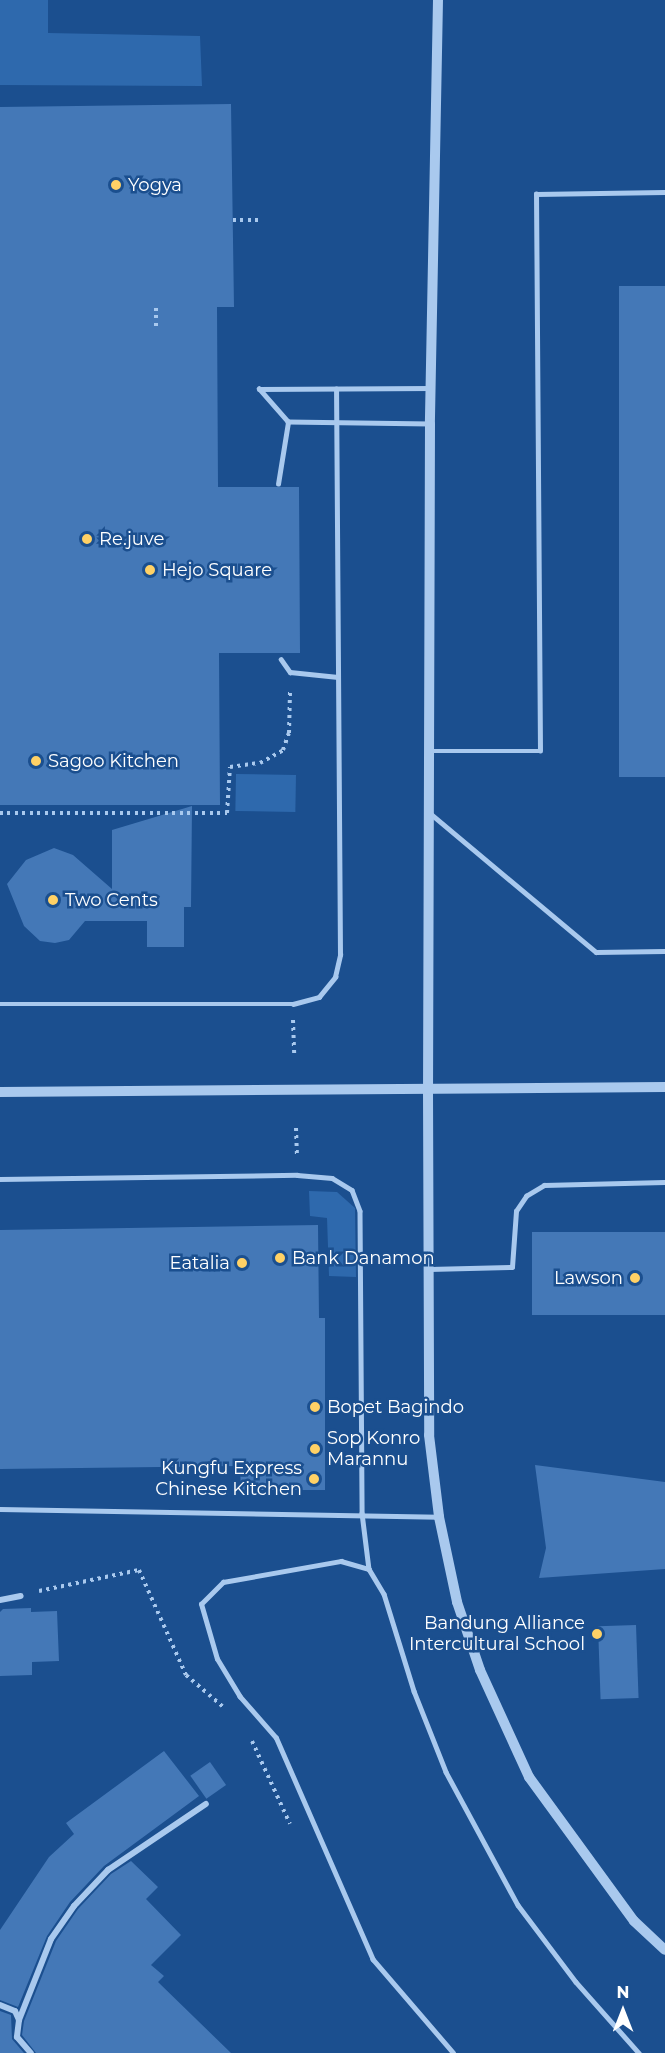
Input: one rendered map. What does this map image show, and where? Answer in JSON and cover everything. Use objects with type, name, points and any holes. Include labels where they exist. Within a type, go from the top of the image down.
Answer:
[{"type":"street","points":[[438,0],[430,423],[428,751],[429,1434],[438,1517],[457,1602],[480,1670],[529,1777],[634,1921],[665,1950]]},
{"type":"street","points":[[0,1092],[665,1087]]},
{"type":"street","points":[[0,1600],[21,1596]]},
{"type":"street","points":[[31,2053],[17,2037],[19,2020],[51,1939],[75,1906],[108,1870],[207,1804]]},
{"type":"street","points":[[0,2005],[15,2011],[19,2020]]},
{"type":"lane","points":[[428,751],[540,751],[536,194],[665,192]]},
{"type":"lane","points":[[430,423],[288,422],[259,389],[431,388]]},
{"type":"lane","points":[[0,1004],[293,1004],[319,997],[335,977],[339,956],[336,389]]},
{"type":"lane","points":[[278,484],[288,422]]},
{"type":"lane","points":[[281,659],[290,672],[338,677]]},
{"type":"lane","points":[[429,812],[596,952],[665,951]]},
{"type":"lane","points":[[0,1179],[297,1175],[343,1182],[358,1200],[360,1211],[362,1513],[369,1569],[384,1594],[414,1691],[446,1772],[518,1905],[576,1982],[639,2053]]},
{"type":"lane","points":[[429,1269],[512,1267],[516,1211],[526,1196],[544,1185],[665,1182]]},
{"type":"lane","points":[[0,1509],[362,1513],[438,1517]]},
{"type":"lane","points":[[369,1569],[341,1561],[223,1582],[201,1604],[217,1659],[240,1696],[276,1738],[370,1954],[453,2053]]},
{"type":"path","points":[[233,220],[259,220]]},
{"type":"path","points":[[156,308],[156,330]]},
{"type":"path","points":[[0,813],[227,813],[230,767],[260,763],[283,750],[289,733],[290,672]]},
{"type":"path","points":[[293,1004],[294,1053]]},
{"type":"path","points":[[296,1128],[297,1175]]},
{"type":"path","points":[[21,1596],[139,1570],[186,1675],[230,1712]]},
{"type":"path","points":[[249,1736],[293,1830]]},
{"type":"shaded area","points":[[0,0],[48,0],[48,33],[200,36],[202,86],[0,85]]},
{"type":"shaded area","points":[[236,774],[296,775],[295,812],[235,811]]},
{"type":"shaded area","points":[[309,1191],[337,1192],[355,1208],[356,1277],[329,1276],[327,1218],[310,1216]]},
{"type":"building","name":"Hejo Square","points":[[231,104],[234,307],[217,307],[218,487],[299,487],[300,653],[219,653],[220,805],[0,805],[0,107]]},
{"type":"building","points":[[619,286],[665,286],[665,777],[619,777]]},
{"type":"building","points":[[192,806],[191,907],[184,907],[184,947],[147,947],[147,921],[85,921],[69,940],[55,943],[40,941],[24,926],[7,884],[26,860],[54,848],[73,855],[112,889],[112,830]]},
{"type":"building","points":[[318,1225],[319,1318],[325,1318],[325,1490],[241,1490],[240,1466],[0,1469],[0,1230]]},
{"type":"building","points":[[532,1232],[665,1232],[665,1315],[532,1315]]},
{"type":"building","points":[[535,1465],[665,1482],[665,1569],[539,1578],[546,1548]]},
{"type":"building","points":[[31,1608],[31,1612],[57,1611],[59,1661],[32,1662],[32,1675],[0,1676],[0,1612],[3,1609]]},
{"type":"building","points":[[636,1625],[639,1698],[601,1699],[598,1626]]},
{"type":"building","points":[[164,1751],[199,1796],[104,1866],[70,1902],[47,1936],[18,2007],[0,2000],[0,1930],[49,1857],[74,1834],[66,1823]]},
{"type":"building","points":[[210,1762],[226,1785],[206,1799],[190,1776]]},
{"type":"building","points":[[131,1861],[158,1887],[146,1899],[181,1935],[151,1965],[164,1976],[158,1982],[231,2053],[36,2053],[22,2035],[24,2021],[56,1941],[78,1909],[111,1874]]},
{"type":"building","points":[[0,2011],[11,2015],[12,2039],[24,2053],[0,2053]]},
{"type":"place","name":"Yogya","points":[[116,185]]},
{"type":"place","name":"Re.juve","points":[[87,539]]},
{"type":"place","name":"Hejo Square","points":[[150,570]]},
{"type":"place","name":"Sagoo Kitchen","points":[[36,761]]},
{"type":"place","name":"Two Cents","points":[[53,900]]},
{"type":"place","name":"Bank Danamon","points":[[280,1258]]},
{"type":"place","name":"Eatalia","points":[[242,1263]]},
{"type":"place","name":"Lawson","points":[[635,1278]]},
{"type":"place","name":"Bopet Bagindo","points":[[315,1407]]},
{"type":"place","name":"Sop Konro Marannu","points":[[315,1449]]},
{"type":"place","name":"Kungfu Express Chinese Kitchen","points":[[314,1479]]},
{"type":"place","name":"Bandung Alliance Intercultural School","points":[[597,1634]]}]
